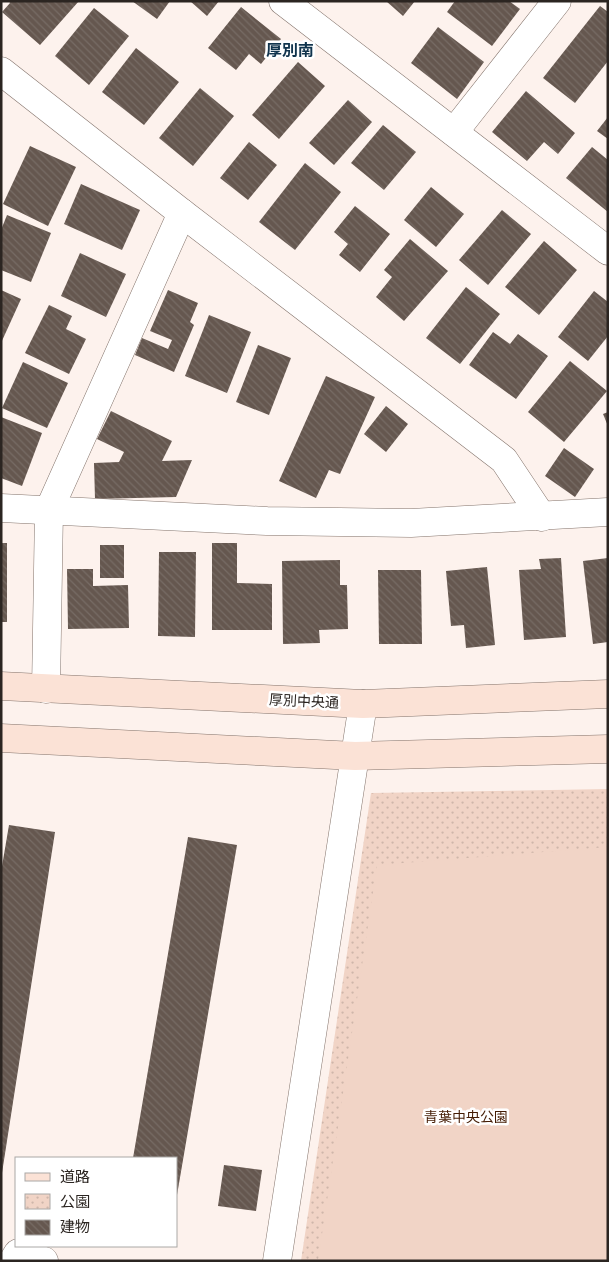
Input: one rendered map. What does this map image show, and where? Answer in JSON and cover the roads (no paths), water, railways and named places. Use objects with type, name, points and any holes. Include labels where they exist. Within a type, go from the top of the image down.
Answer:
[{"type":"main road","name":"厚別中央通","points":[[1,686],[363,704],[608,694]]},
{"type":"main road","points":[[1,738],[355,756],[608,749]]},
{"type":"street","points":[[284,1],[314,11],[454,132],[608,251]]},
{"type":"street","points":[[454,132],[557,1]]},
{"type":"street","points":[[4,83],[182,212],[504,460],[542,517]]},
{"type":"street","points":[[46,688],[49,510],[182,212]]},
{"type":"street","points":[[1,508],[267,521],[401,523],[608,512]]},
{"type":"street","points":[[276,1261],[363,704]]},
{"type":"street","points":[[13,1261],[18,1253],[44,1261]]},
{"type":"district","name":"厚別南","points":[[290,50]]},
{"type":"park label","name":"青葉中央公園","points":[[466,1117]]}]
